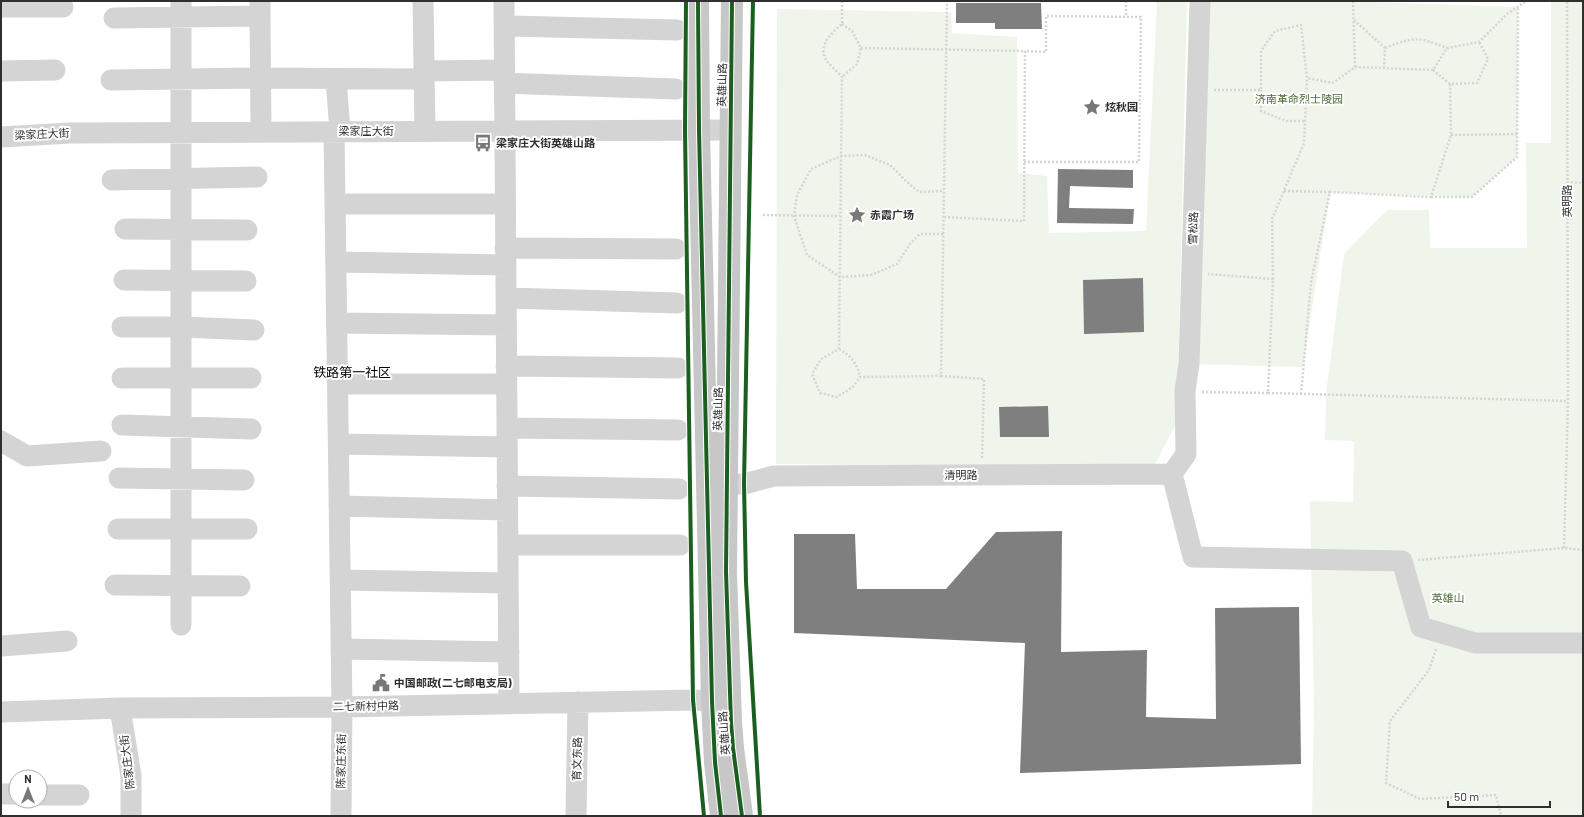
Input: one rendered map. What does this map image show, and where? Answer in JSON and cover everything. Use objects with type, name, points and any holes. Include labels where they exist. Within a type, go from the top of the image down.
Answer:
[{"type":"main road","name":"英雄山路","points":[[698,1],[699,130],[721,699],[733,748],[742,816]]},
{"type":"main road","name":"英雄山路","points":[[717,811],[726,572],[732,1]]},
{"type":"street","points":[[423,1],[425,131]]},
{"type":"street","points":[[504,1],[509,703]]},
{"type":"street","name":"雪松路","points":[[1172,474],[1186,454],[1185,391],[1189,364],[1200,1]]},
{"type":"street","points":[[1,8],[63,8]]},
{"type":"street","points":[[181,9],[181,625]]},
{"type":"street","points":[[114,18],[181,9],[260,9],[261,132]]},
{"type":"street","points":[[504,26],[677,30]]},
{"type":"street","points":[[1,71],[55,70]]},
{"type":"street","points":[[111,80],[261,78],[336,79],[424,75],[504,77],[676,89]]},
{"type":"street","name":"陈家庄东街","points":[[336,79],[337,323],[342,706],[341,816]]},
{"type":"street","name":"梁家庄大街","points":[[1,137],[70,132],[730,130]]},
{"type":"street","points":[[112,180],[257,177]]},
{"type":"street","points":[[336,204],[505,204]]},
{"type":"street","points":[[125,229],[247,230]]},
{"type":"street","points":[[337,262],[676,250]]},
{"type":"street","points":[[124,280],[246,281]]},
{"type":"street","points":[[506,298],[677,303]]},
{"type":"street","points":[[337,323],[506,325]]},
{"type":"street","points":[[122,328],[182,327],[254,330]]},
{"type":"street","points":[[338,384],[678,368]]},
{"type":"street","points":[[122,378],[251,378]]},
{"type":"street","points":[[122,425],[251,429]]},
{"type":"street","points":[[339,444],[678,430]]},
{"type":"street","points":[[1,441],[28,456],[102,451]]},
{"type":"street","points":[[1172,474],[1193,557],[1402,561],[1421,627],[1475,643],[1583,643]]},
{"type":"street","name":"清明路","points":[[727,484],[744,484],[774,476],[1172,474]]},
{"type":"street","points":[[119,478],[244,480]]},
{"type":"street","points":[[507,486],[679,489]]},
{"type":"street","points":[[340,506],[508,510]]},
{"type":"street","points":[[118,528],[247,529]]},
{"type":"street","points":[[508,545],[680,545]]},
{"type":"street","points":[[340,580],[508,583]]},
{"type":"street","points":[[115,585],[181,584],[240,586]]},
{"type":"street","points":[[1,646],[67,641]]},
{"type":"street","points":[[341,649],[509,652]]},
{"type":"street","name":"二七新村中路","points":[[1,712],[120,708],[342,706],[721,699]]},
{"type":"street","name":"育文东路","points":[[576,816],[578,702]]},
{"type":"street","name":"陈家庄大街","points":[[120,708],[131,776],[131,816]]},
{"type":"street","points":[[48,794],[79,795]]},
{"type":"path","points":[[839,349],[842,77],[825,58],[824,47],[828,36],[842,24],[842,1]]},
{"type":"path","points":[[941,376],[947,1]]},
{"type":"path","points":[[1126,1],[1126,16]]},
{"type":"path","points":[[1353,1],[1355,67]]},
{"type":"path","points":[[1385,48],[1404,40],[1421,38],[1447,48],[1479,42],[1507,14],[1526,1]]},
{"type":"path","points":[[1284,191],[1431,197],[1472,197],[1517,157],[1518,7]]},
{"type":"path","points":[[861,48],[1046,52],[1046,16],[1140,16],[1139,162],[1024,162]]},
{"type":"path","points":[[1353,20],[1385,48]]},
{"type":"path","points":[[842,24],[852,31],[861,48],[857,64],[842,77]]},
{"type":"path","points":[[1268,393],[1273,279],[1272,219],[1304,143],[1305,122],[1306,78],[1300,25],[1275,30],[1261,51],[1261,111],[1286,121],[1305,122]]},
{"type":"path","points":[[1306,78],[1333,83],[1355,67],[1433,70],[1450,84],[1477,83],[1488,59],[1479,42]]},
{"type":"path","points":[[1384,68],[1385,48]]},
{"type":"path","points":[[1433,70],[1447,48]]},
{"type":"path","points":[[944,217],[1024,221],[1025,51]]},
{"type":"path","points":[[1431,197],[1451,135],[1450,84]]},
{"type":"path","points":[[1197,91],[1261,90]]},
{"type":"path","points":[[1451,135],[1517,134]]},
{"type":"path","points":[[944,191],[919,192],[890,165],[866,155],[841,156],[811,169],[797,194],[794,216],[807,255],[840,277],[871,276],[897,264],[910,244],[920,234],[944,234]]},
{"type":"path","points":[[1567,182],[1583,183]]},
{"type":"path","points":[[1301,394],[1311,282],[1330,192]]},
{"type":"path","points":[[763,215],[840,216]]},
{"type":"path","points":[[1192,273],[1273,279]]},
{"type":"path","points":[[839,349],[821,359],[812,374],[820,393],[837,397],[852,387],[860,377]]},
{"type":"path","points":[[839,349],[849,355],[857,365],[860,377]]},
{"type":"path","points":[[860,377],[941,376],[984,379],[981,475]]},
{"type":"path","points":[[1185,391],[1568,401]]},
{"type":"path","points":[[1402,561],[1564,548],[1583,550]]},
{"type":"path","points":[[1440,633],[1429,670],[1390,721],[1386,783],[1420,799],[1496,795],[1501,816]]},
{"type":"green space","points":[[1157,1],[1187,1],[1177,422],[1153,468],[776,464],[777,9],[951,12],[952,33],[1017,37],[1018,173],[1047,176],[1049,233],[1146,231]]},
{"type":"green space","name":"济南革命烈士陵园","points":[[1205,1],[1339,1],[1518,7],[1517,157],[1472,197],[1330,192],[1303,367],[1189,364]]},
{"type":"green space","name":"英雄山","points":[[1551,1],[1582,1],[1583,816],[1312,816],[1314,707],[1310,501],[1353,502],[1354,441],[1325,440],[1326,394],[1344,254],[1387,210],[1429,210],[1430,248],[1527,248],[1526,143],[1551,143]]},
{"type":"building","points":[[956,3],[1041,3],[1042,29],[995,29],[995,23],[956,23]]},
{"type":"building","points":[[1058,169],[1133,170],[1133,188],[1070,186],[1069,208],[1134,209],[1133,224],[1057,223]]},
{"type":"building","points":[[1143,278],[1144,332],[1084,334],[1083,280]]},
{"type":"building","points":[[1048,406],[1049,437],[1000,437],[999,407]]},
{"type":"building","points":[[1062,531],[1061,652],[1147,650],[1146,717],[1216,719],[1215,608],[1299,607],[1301,764],[1020,773],[1025,643],[794,633],[794,534],[855,534],[857,589],[946,589],[996,532]]},
{"type":"cycle path","points":[[686,1],[685,130],[693,700],[704,816]]},
{"type":"cycle path","points":[[698,1],[699,130],[712,701],[715,762],[721,816]]},
{"type":"cycle path","points":[[732,1],[726,572],[731,722],[742,816]]},
{"type":"cycle path","points":[[753,1],[744,484],[746,582],[760,816]]},
{"type":"place","name":"炫秋园","points":[[1092,107]]},
{"type":"place","name":"梁家庄大街英雄山路","points":[[483,143]]},
{"type":"place","name":"赤霞广场","points":[[857,215]]},
{"type":"place","name":"中国邮政(二七邮电支局)","points":[[381,683]]},
{"type":"district","name":"铁路第一社区","points":[[352,372]]}]
